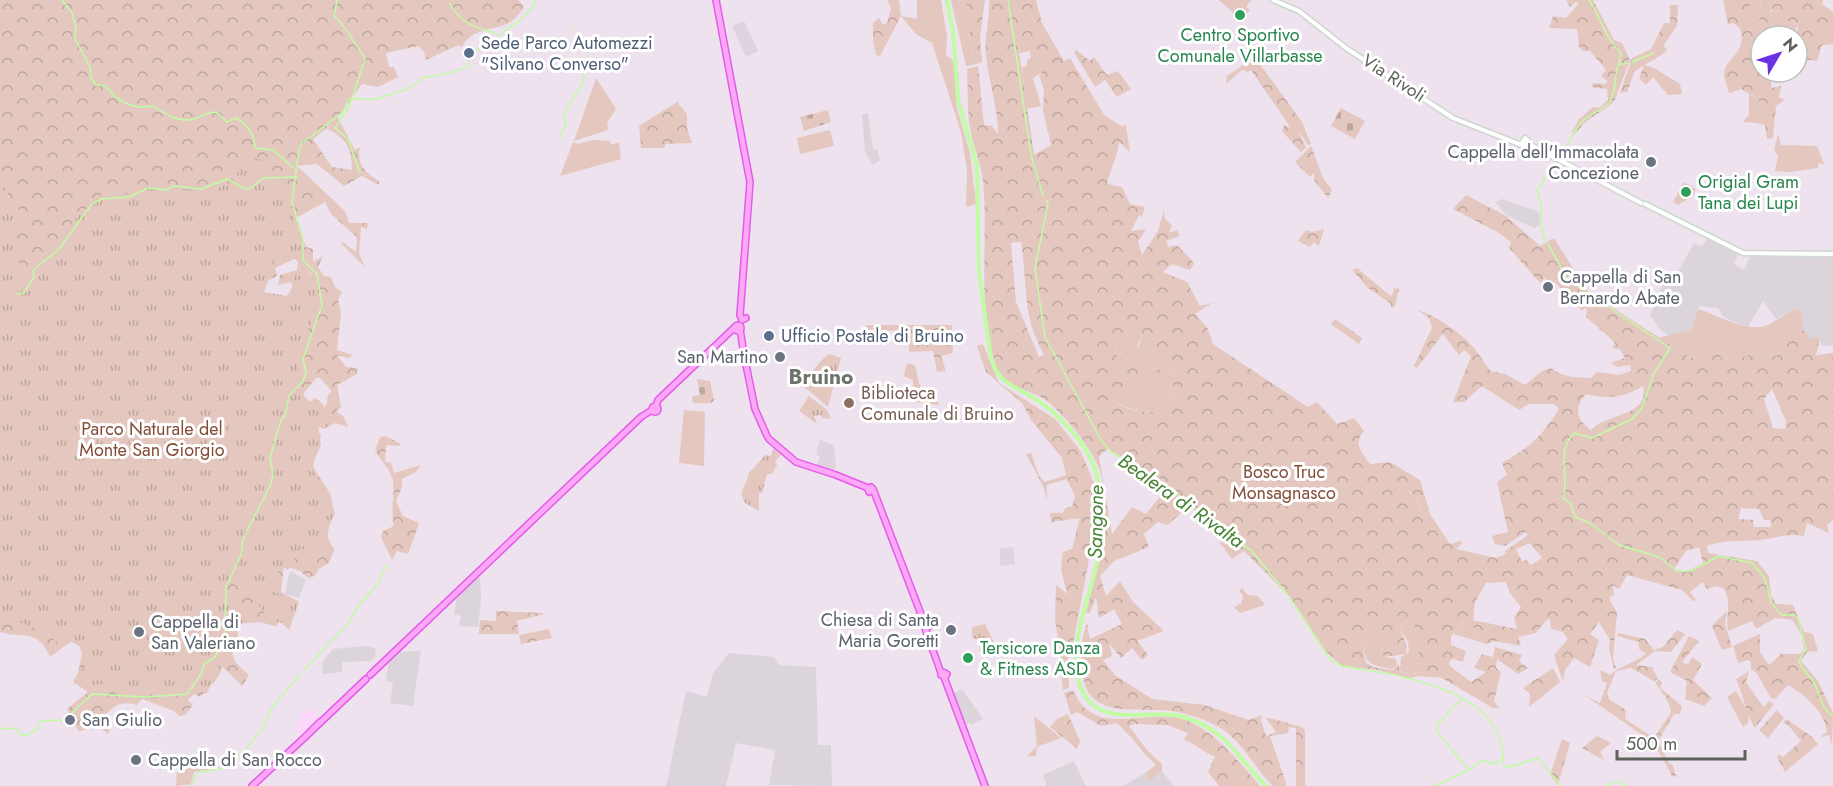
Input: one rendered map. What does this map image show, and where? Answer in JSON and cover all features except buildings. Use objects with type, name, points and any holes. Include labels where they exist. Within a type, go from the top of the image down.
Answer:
[{"type":"main road","points":[[716,0],[749,178],[739,324],[753,403],[769,437],[796,462],[861,484],[870,490],[879,504],[985,786]]},
{"type":"main road","points":[[252,786],[641,417],[654,408],[658,400],[739,324]]},
{"type":"street","name":"Via Rivoli","points":[[1273,0],[1294,8],[1346,48],[1453,118],[1510,141],[1522,143],[1524,146],[1529,144],[1743,253],[1833,254]]},
{"type":"shaded area","points":[[744,21],[758,51],[746,57],[732,26]]},
{"type":"shaded area","points":[[862,114],[868,114],[873,150],[877,149],[880,160],[873,165],[865,152]]},
{"type":"shaded area","points":[[1502,199],[1539,212],[1540,225],[1534,228],[1507,215],[1495,202]]},
{"type":"shaded area","points":[[1707,238],[1716,239],[1738,254],[1734,264],[1744,270],[1750,257],[1833,257],[1833,346],[1822,345],[1817,336],[1808,340],[1803,331],[1803,318],[1793,310],[1776,319],[1763,301],[1748,327],[1723,317],[1718,308],[1699,306],[1692,331],[1673,340],[1659,328],[1650,315],[1664,281],[1679,270],[1694,243],[1702,247]]},
{"type":"shaded area","points":[[820,440],[834,445],[836,469],[828,471],[816,468],[820,456],[816,455]]},
{"type":"shaded area","points":[[1013,547],[1015,564],[1000,566],[1000,548]]},
{"type":"shaded area","points":[[290,571],[306,580],[299,598],[285,594]]},
{"type":"shaded area","points":[[477,575],[480,578],[481,600],[478,627],[459,626],[461,616],[454,614],[458,591]]},
{"type":"shaded area","points":[[366,646],[375,648],[376,656],[370,661],[342,662],[342,672],[323,674],[322,662],[333,649]]},
{"type":"shaded area","points":[[421,651],[413,706],[390,703],[393,683],[386,681],[389,660],[396,652]]},
{"type":"shaded area","points":[[729,653],[774,657],[779,665],[816,667],[818,745],[831,745],[832,786],[769,785],[775,750],[736,743],[726,786],[666,786],[686,691],[707,697],[713,673]]},
{"type":"shaded area","points":[[962,689],[983,719],[972,725],[970,722],[964,726],[952,694]]},
{"type":"shaded area","points":[[311,709],[320,719],[303,736],[295,730],[301,714]]},
{"type":"shaded area","points":[[1074,761],[1086,786],[1047,786],[1043,775]]},
{"type":"shaded area","points":[[1162,771],[1174,786],[1123,786],[1145,773],[1150,781]]},
{"type":"green space","name":"Parco Naturale del Monte San Giorgio","points":[[0,0],[518,0],[524,6],[518,16],[501,26],[475,34],[462,47],[458,45],[426,60],[424,52],[418,46],[386,53],[389,67],[394,67],[398,77],[378,87],[362,84],[338,118],[355,150],[360,147],[359,158],[363,167],[379,181],[379,185],[362,176],[344,186],[317,164],[297,166],[345,211],[349,223],[368,223],[367,229],[361,227],[359,254],[365,267],[341,243],[343,242],[356,252],[357,237],[331,214],[325,202],[296,218],[306,247],[313,249],[313,262],[323,256],[318,267],[324,276],[331,277],[335,287],[342,292],[338,300],[341,313],[337,350],[353,355],[349,358],[337,355],[346,367],[357,368],[357,374],[337,385],[341,407],[336,411],[344,417],[348,427],[335,423],[324,429],[318,426],[321,445],[312,465],[331,495],[333,512],[327,523],[326,532],[334,550],[329,563],[319,569],[315,576],[308,578],[300,571],[284,566],[281,592],[298,601],[291,620],[280,622],[275,626],[259,622],[238,624],[238,642],[232,654],[236,663],[249,675],[242,686],[223,667],[218,677],[200,697],[194,694],[188,700],[193,705],[185,715],[179,716],[174,711],[142,699],[137,705],[126,703],[117,705],[109,711],[102,719],[110,729],[108,734],[97,725],[79,732],[67,709],[88,692],[73,682],[78,673],[83,648],[74,639],[50,657],[35,638],[0,632]],"holes":[[[333,123],[327,129],[344,140],[351,156],[352,170],[332,167],[313,139]],[[294,259],[298,261],[297,270],[280,275],[278,285],[291,282],[293,290],[297,275],[305,267],[311,274],[316,295],[261,299],[267,281],[277,276],[275,268]],[[316,378],[320,378],[332,391],[324,407],[315,398],[310,402],[303,394]]]},
{"type":"green space","points":[[887,0],[899,0],[901,16],[880,56],[876,55],[873,41],[873,23],[879,18],[883,25],[887,23],[891,8]]},
{"type":"green space","points":[[917,0],[941,0],[947,37],[946,56],[951,58],[959,75],[956,105],[970,153],[976,204],[966,207],[967,171],[961,132],[932,43],[916,34],[901,16],[917,19]]},
{"type":"green space","points":[[951,0],[966,0],[973,65],[966,66]]},
{"type":"green space","points":[[966,0],[985,0],[980,37],[982,62],[973,65]]},
{"type":"green space","name":"Bosco Truc Monsagnasco","points":[[989,0],[1036,0],[1042,23],[1064,61],[1070,58],[1104,115],[1121,126],[1126,125],[1130,152],[1119,142],[1107,184],[1122,187],[1130,204],[1145,207],[1142,217],[1139,215],[1131,231],[1146,229],[1138,242],[1142,255],[1158,231],[1164,210],[1165,219],[1172,225],[1169,233],[1178,230],[1179,236],[1166,241],[1168,247],[1177,245],[1194,263],[1190,270],[1172,264],[1163,272],[1187,282],[1200,306],[1212,303],[1195,314],[1207,327],[1213,344],[1308,407],[1317,402],[1337,424],[1354,418],[1364,431],[1359,444],[1361,452],[1370,464],[1390,462],[1420,480],[1430,514],[1450,544],[1461,541],[1462,543],[1456,549],[1496,558],[1506,554],[1505,551],[1528,535],[1526,532],[1505,546],[1495,544],[1492,536],[1508,532],[1497,482],[1507,475],[1502,463],[1535,440],[1559,409],[1554,404],[1529,404],[1519,410],[1482,386],[1464,402],[1453,402],[1471,356],[1464,350],[1459,355],[1443,334],[1417,368],[1414,366],[1432,328],[1429,318],[1416,309],[1455,330],[1474,348],[1491,371],[1505,374],[1525,385],[1542,371],[1551,368],[1565,375],[1591,378],[1597,372],[1619,375],[1631,371],[1630,365],[1617,367],[1611,363],[1625,358],[1620,349],[1612,348],[1615,344],[1610,338],[1586,317],[1585,308],[1582,311],[1555,282],[1550,286],[1545,278],[1540,283],[1509,248],[1511,242],[1499,233],[1453,209],[1466,195],[1506,216],[1540,246],[1554,238],[1581,281],[1578,285],[1678,350],[1685,347],[1687,359],[1718,351],[1722,359],[1735,360],[1753,354],[1769,357],[1779,355],[1781,347],[1803,318],[1803,330],[1807,333],[1808,339],[1817,336],[1820,339],[1816,355],[1833,353],[1833,520],[1827,525],[1829,533],[1807,523],[1804,536],[1787,535],[1707,546],[1708,553],[1757,561],[1769,576],[1771,596],[1776,604],[1793,605],[1804,632],[1813,634],[1818,651],[1807,652],[1801,661],[1818,681],[1833,713],[1832,745],[1829,735],[1820,737],[1827,732],[1822,717],[1801,693],[1788,685],[1775,699],[1771,698],[1756,672],[1751,670],[1751,662],[1748,660],[1738,663],[1733,646],[1760,634],[1760,652],[1769,665],[1781,654],[1800,654],[1804,650],[1802,636],[1793,620],[1775,618],[1756,629],[1752,621],[1728,631],[1728,599],[1723,588],[1717,586],[1707,589],[1703,582],[1690,592],[1696,600],[1693,601],[1682,590],[1627,575],[1619,589],[1613,585],[1614,595],[1609,598],[1617,613],[1613,658],[1616,668],[1614,669],[1609,649],[1610,640],[1599,622],[1590,634],[1599,640],[1590,667],[1574,658],[1565,670],[1563,682],[1554,655],[1568,639],[1563,632],[1551,629],[1550,619],[1546,620],[1536,633],[1518,637],[1521,646],[1495,641],[1486,644],[1477,641],[1473,625],[1477,621],[1517,629],[1514,617],[1521,607],[1510,593],[1506,582],[1486,583],[1475,602],[1473,622],[1465,620],[1451,636],[1451,645],[1466,651],[1463,662],[1453,659],[1449,662],[1450,666],[1471,682],[1486,672],[1474,668],[1482,654],[1493,657],[1495,647],[1522,655],[1519,661],[1528,668],[1518,674],[1497,659],[1496,668],[1501,672],[1494,701],[1499,708],[1493,708],[1442,678],[1420,676],[1409,678],[1377,670],[1342,666],[1322,648],[1290,597],[1244,551],[1232,559],[1220,543],[1222,539],[1215,532],[1208,531],[1199,514],[1189,506],[1168,525],[1158,522],[1144,534],[1149,547],[1114,561],[1100,576],[1106,596],[1120,581],[1133,602],[1164,631],[1137,641],[1148,655],[1142,660],[1132,648],[1121,658],[1109,643],[1112,656],[1103,660],[1115,675],[1152,699],[1204,705],[1249,720],[1262,715],[1261,720],[1266,736],[1276,732],[1265,717],[1302,727],[1305,730],[1305,786],[1296,786],[1296,728],[1289,727],[1288,733],[1270,736],[1286,783],[1286,786],[1273,786],[1233,738],[1210,723],[1174,711],[1109,707],[1090,695],[1082,668],[1083,640],[1087,623],[1090,639],[1122,624],[1114,609],[1099,618],[1096,597],[1090,613],[1086,613],[1100,546],[1102,478],[1088,447],[1055,408],[1040,397],[1011,384],[1000,374],[990,344],[986,321],[983,181],[970,128],[967,69],[978,66],[984,125],[992,126],[998,134],[997,115],[986,56]],"holes":[[[1018,43],[1020,53],[1030,51],[1042,73],[1039,76],[1044,90],[1043,110],[1051,145],[1034,155]],[[1021,242],[1028,312],[1044,354],[1039,357],[1016,302],[1011,243]],[[1124,333],[1142,335],[1137,353],[1141,353],[1144,346],[1172,362],[1171,367],[1175,370],[1172,376],[1151,368],[1128,368],[1123,365],[1122,359],[1116,355],[1117,344]],[[1136,373],[1161,373],[1181,394],[1176,397],[1173,394],[1154,412],[1142,412],[1122,406],[1112,399]],[[1643,386],[1640,404],[1634,409],[1606,420],[1591,430],[1582,423],[1578,409],[1586,394],[1608,397],[1630,393]],[[1772,389],[1786,421],[1785,429],[1773,428],[1764,399]],[[1107,449],[1166,489],[1146,514],[1132,507],[1112,534],[1099,457]],[[1399,489],[1413,494],[1424,516],[1422,518],[1401,497]],[[1741,508],[1759,509],[1764,520],[1770,520],[1771,527],[1754,527],[1753,520],[1738,519]],[[1530,543],[1542,558],[1531,565],[1526,560],[1522,561],[1516,549]],[[1699,547],[1703,563],[1686,572],[1674,569],[1686,551]],[[1412,619],[1417,637],[1419,659],[1419,670],[1414,675],[1400,672],[1399,664],[1393,670],[1373,667],[1366,663],[1361,640],[1366,630],[1375,630],[1384,657],[1406,654],[1407,646],[1400,629],[1404,622]]]},
{"type":"green space","name":"Centro Sportivo Comunale Villarbasse","points":[[1219,0],[1251,0],[1246,7],[1250,10],[1241,20]]},
{"type":"green space","points":[[1566,0],[1593,0],[1614,40],[1622,43],[1630,60],[1614,102],[1584,123],[1575,134],[1572,132],[1579,119],[1593,107],[1599,108],[1608,100],[1607,89],[1591,87],[1593,83],[1605,84],[1608,81],[1601,76],[1606,70],[1590,51],[1583,51],[1579,47],[1577,29],[1549,28],[1553,16],[1566,18],[1579,3],[1576,2],[1570,7]]},
{"type":"green space","points":[[1723,0],[1752,0],[1746,20],[1747,30],[1749,29],[1749,84],[1771,84],[1771,88],[1781,86],[1779,97],[1785,100],[1776,106],[1773,138],[1767,139],[1765,125],[1756,123],[1759,99],[1741,89],[1729,93],[1724,74],[1725,68],[1739,49],[1742,37],[1740,28],[1733,23],[1728,24]]},
{"type":"green space","points":[[1752,0],[1761,0],[1759,22],[1749,24],[1749,29],[1746,31],[1746,20]]},
{"type":"green space","points":[[1761,0],[1823,0],[1822,4],[1833,12],[1833,44],[1822,45],[1817,61],[1809,60],[1809,24],[1798,24],[1785,20],[1775,7],[1770,11],[1772,24],[1756,24],[1759,22]]},
{"type":"green space","points":[[1670,5],[1678,5],[1677,26],[1663,46],[1667,49],[1666,52],[1635,71],[1627,92],[1620,93],[1632,58],[1651,49],[1664,23],[1670,23]]},
{"type":"green space","points":[[1775,7],[1783,18],[1796,24],[1771,24],[1770,13]]},
{"type":"green space","points":[[1076,50],[1090,61],[1094,57],[1107,75],[1118,71],[1131,89],[1117,97],[1105,80],[1095,87],[1074,52]]},
{"type":"green space","points":[[1030,51],[1042,73],[1033,78],[1041,106],[1027,109],[1022,67],[1027,66],[1027,60],[1031,58]]},
{"type":"green space","points":[[1251,52],[1302,122],[1311,144],[1308,145],[1299,131],[1306,148],[1301,152],[1282,131],[1284,125],[1291,128],[1251,70],[1247,72],[1243,69],[1226,84],[1227,76],[1243,65]]},
{"type":"green space","points":[[1644,65],[1654,68],[1680,84],[1682,94],[1668,95],[1653,77],[1646,85],[1639,78]]},
{"type":"green space","points":[[596,78],[616,109],[607,123],[608,130],[574,141]]},
{"type":"green space","points":[[1749,94],[1759,99],[1756,123],[1743,122],[1749,115]]},
{"type":"green space","points":[[677,102],[687,114],[687,128],[692,143],[666,144],[664,148],[641,148],[639,126]]},
{"type":"green space","points":[[1341,108],[1365,121],[1355,139],[1331,126]]},
{"type":"green space","points":[[828,110],[831,122],[804,131],[800,117]]},
{"type":"green space","points":[[830,130],[834,146],[800,154],[797,138]]},
{"type":"green space","points":[[1778,134],[1781,145],[1817,146],[1824,164],[1818,163],[1818,168],[1790,172],[1775,171],[1778,156],[1774,150]]},
{"type":"green space","points":[[593,140],[610,141],[611,145],[619,142],[621,159],[560,176],[573,142],[578,144]]},
{"type":"green space","points":[[1311,146],[1323,178],[1332,190],[1328,198],[1314,180],[1314,173],[1310,177],[1295,162]]},
{"type":"green space","name":"Parco Naturale del Monte San Giorgio","points":[[255,158],[267,161],[277,182],[287,193],[301,248],[300,253],[277,255],[264,292],[287,296],[302,262],[315,285],[316,306],[302,350],[294,386],[311,408],[329,417],[323,428],[316,429],[321,436],[312,469],[331,501],[335,514],[322,554],[318,559],[302,545],[288,570],[280,566],[272,591],[299,602],[289,630],[282,623],[269,620],[234,568],[227,590],[229,603],[253,619],[243,622],[234,632],[222,665],[206,694],[197,686],[177,696],[142,698],[136,697],[132,691],[121,685],[89,686],[80,670],[87,665],[79,646],[72,642],[61,645],[44,632],[0,614],[0,182],[19,210],[16,249],[23,276],[28,285],[32,268],[57,248],[74,220],[102,195],[117,197],[148,187],[169,192],[181,188],[208,191],[231,183],[241,167]]},
{"type":"green space","name":"Origial Gram Tana dei Lupi","points":[[1684,182],[1696,189],[1690,198],[1678,205],[1673,202]]},
{"type":"green space","points":[[1324,229],[1319,246],[1314,242],[1310,247],[1298,241],[1306,230],[1312,232]]},
{"type":"green space","points":[[1357,268],[1392,296],[1394,288],[1399,289],[1395,306],[1392,308],[1390,303],[1368,288],[1352,270]]},
{"type":"green space","points":[[1698,309],[1749,327],[1765,326],[1799,309],[1803,318],[1781,347],[1779,355],[1769,357],[1753,354],[1735,360],[1722,359],[1718,351],[1687,359],[1658,338],[1691,330]]},
{"type":"green space","points":[[1335,319],[1362,338],[1359,344],[1331,324]]},
{"type":"green space","points":[[866,325],[952,325],[953,353],[941,356],[946,371],[937,372],[933,351],[909,352],[908,331],[866,330]]},
{"type":"green space","points":[[1124,332],[1142,335],[1137,347],[1144,346],[1172,362],[1175,369],[1172,376],[1153,368],[1128,368],[1122,365],[1122,359],[1116,355],[1117,344]]},
{"type":"green space","points":[[983,344],[999,383],[1055,419],[1080,450],[1094,483],[1092,543],[1072,650],[1069,650],[1069,642],[1058,639],[1055,620],[1056,585],[1067,594],[1061,569],[1063,552],[1072,549],[1080,518],[1051,522],[1050,513],[1063,513],[1064,509],[1072,506],[1075,496],[1067,479],[1047,485],[1047,501],[1044,488],[1026,454],[1031,453],[1039,476],[1045,482],[1066,475],[1062,458],[1031,420],[1022,403],[986,372],[977,346]]},
{"type":"green space","points":[[829,354],[841,358],[828,407],[796,380],[812,372]]},
{"type":"green space","points":[[907,363],[915,365],[919,383],[928,401],[938,402],[939,405],[915,402],[913,380],[904,376]]},
{"type":"green space","points":[[1136,373],[1161,373],[1182,394],[1176,397],[1173,394],[1154,412],[1132,409],[1112,399],[1116,392]]},
{"type":"green space","points":[[697,379],[710,381],[714,400],[711,403],[693,403],[692,396],[700,395]]},
{"type":"green space","points":[[809,396],[827,410],[831,419],[822,418],[821,415],[814,416],[817,424],[799,411]]},
{"type":"green space","points":[[684,410],[705,412],[704,466],[679,463]]},
{"type":"green space","points":[[386,436],[401,444],[400,446],[386,445],[385,462],[391,463],[394,473],[421,465],[416,472],[402,479],[402,487],[396,501],[403,516],[419,523],[408,554],[397,551],[392,560],[381,537],[383,531],[394,526],[393,483],[389,470],[375,451],[380,437]]},
{"type":"green space","points":[[773,448],[781,455],[775,461],[777,465],[772,474],[767,474],[762,493],[759,492],[759,511],[745,503],[741,494],[750,472],[765,455],[771,456]]},
{"type":"green space","points":[[1399,488],[1413,494],[1424,516],[1422,518],[1400,497]]},
{"type":"green space","points":[[1242,588],[1248,595],[1258,596],[1265,605],[1240,613],[1234,607],[1242,603],[1243,596],[1239,591]]},
{"type":"green space","points":[[496,611],[544,614],[517,621],[519,634],[479,634],[480,620],[496,621]]},
{"type":"green space","points":[[1727,611],[1725,624],[1732,647],[1722,650],[1712,626]]},
{"type":"green space","points":[[1412,619],[1419,651],[1419,670],[1413,675],[1400,671],[1401,657],[1409,652],[1408,642],[1400,629],[1404,622]]},
{"type":"green space","points":[[1473,619],[1476,622],[1473,625],[1477,641],[1453,634],[1465,620],[1473,621]]},
{"type":"green space","points":[[985,624],[997,649],[979,651],[980,640],[972,638],[972,627]]},
{"type":"green space","points":[[549,629],[552,638],[521,644],[519,635]]},
{"type":"green space","points":[[1366,629],[1375,630],[1384,657],[1396,659],[1397,666],[1392,669],[1369,662],[1361,640]]},
{"type":"green space","points":[[1677,630],[1685,634],[1671,652],[1655,651],[1636,665],[1652,667],[1658,679],[1654,681],[1631,668],[1616,671],[1607,693],[1609,699],[1626,710],[1625,719],[1654,738],[1671,712],[1667,699],[1655,682],[1659,680],[1662,683],[1660,688],[1682,706],[1680,714],[1674,714],[1658,741],[1669,763],[1673,765],[1676,777],[1672,776],[1654,743],[1586,696],[1600,703],[1607,683],[1602,681],[1600,670],[1610,675],[1618,669],[1646,654],[1639,649],[1639,642],[1617,636],[1618,633],[1645,639],[1654,650],[1663,647]]},
{"type":"green space","points":[[1689,636],[1699,641],[1682,662],[1688,665],[1692,657],[1702,664],[1693,680],[1712,698],[1704,706],[1685,699],[1687,681],[1670,672]]},
{"type":"green space","points":[[1058,643],[1061,647],[1068,648],[1069,688],[1063,690]]},
{"type":"green space","points":[[1553,668],[1560,682],[1529,707],[1530,694],[1523,688]]},
{"type":"green space","points":[[1749,671],[1746,682],[1762,705],[1764,707],[1769,701],[1774,704],[1755,728],[1736,679]]},
{"type":"green space","points":[[1073,690],[1083,706],[1095,715],[1124,719],[1173,717],[1199,726],[1227,749],[1260,786],[1219,786],[1208,772],[1215,756],[1184,740],[1188,733],[1168,725],[1134,724],[1129,726],[1147,750],[1162,764],[1162,771],[1150,781],[1145,773],[1156,765],[1116,723],[1101,726],[1077,712],[1071,715],[1064,693]]},
{"type":"green space","points":[[1736,691],[1749,713],[1748,723],[1743,727],[1727,697]]},
{"type":"green space","points":[[1777,710],[1784,718],[1768,738],[1759,730]]},
{"type":"green space","points":[[1068,714],[1080,741],[1077,749],[1050,727],[1057,719]]},
{"type":"green space","points":[[1034,716],[1061,738],[1037,747],[1036,756],[1027,756],[1037,746]]},
{"type":"green space","points":[[1786,719],[1811,736],[1818,744],[1785,772],[1777,757],[1779,754],[1783,757],[1801,741],[1789,726],[1783,723]]},
{"type":"green space","points":[[1597,736],[1611,743],[1600,752],[1604,760],[1582,748]]},
{"type":"green space","points":[[1562,739],[1570,743],[1558,785],[1550,775]]},
{"type":"green space","points":[[220,767],[194,772],[191,784],[176,786],[177,772],[189,768]]},
{"type":"waterway","points":[[62,0],[72,13],[76,28],[75,39],[90,67],[91,78],[96,85],[106,86],[110,92],[127,104],[139,107],[153,106],[178,119],[194,119],[207,113],[217,112],[227,122],[236,118],[250,131],[255,148],[273,150],[294,168]]},
{"type":"waterway","points":[[337,0],[334,16],[347,30],[365,58],[350,105],[335,128],[348,139],[360,173]]},
{"type":"waterway","points":[[2,729],[18,728],[19,734],[25,736],[36,730],[41,721],[64,720],[92,694],[146,697],[187,694],[201,674],[204,664],[215,657],[225,635],[226,587],[241,555],[243,539],[270,486],[273,475],[270,458],[281,420],[285,416],[289,396],[303,381],[306,372],[303,359],[322,305],[317,274],[303,260],[303,239],[292,202],[299,149],[302,143],[342,113],[349,99],[376,99],[408,89],[424,77],[461,70],[469,66],[468,57],[519,21],[532,8],[535,0]]},
{"type":"waterway","name":"Sangone","points":[[947,0],[953,32],[958,100],[977,166],[979,272],[991,358],[1002,378],[1042,403],[1072,431],[1088,453],[1099,486],[1100,542],[1077,647],[1076,665],[1085,696],[1104,711],[1116,714],[1168,714],[1196,721],[1229,744],[1266,786]]},
{"type":"waterway","name":"Bealera di Rivalta","points":[[1008,0],[1031,155],[1043,196]]},
{"type":"waterway","points":[[1589,0],[1611,41],[1621,53],[1619,64]]},
{"type":"waterway","points":[[450,4],[458,15],[469,23],[495,33]]},
{"type":"waterway","points":[[575,29],[588,52]]},
{"type":"waterway","points":[[1632,62],[1654,53]]},
{"type":"waterway","points":[[560,138],[566,123],[564,113],[582,84],[588,56]]},
{"type":"waterway","points":[[1545,240],[1537,190],[1543,183],[1549,167],[1560,157],[1578,126],[1610,101],[1618,65],[1628,63]]},
{"type":"waterway","points":[[17,294],[24,293],[34,277],[33,270],[58,250],[92,204],[101,199],[129,197],[148,188],[167,190],[173,186],[201,189],[227,179],[249,189],[263,178],[297,177]]},
{"type":"waterway","name":"Bealera di Rivalta","points":[[1046,200],[1048,204],[1035,268],[1045,337],[1101,440],[1111,452],[1137,466],[1201,512],[1228,536],[1251,550],[1287,594]]},
{"type":"waterway","points":[[1547,242],[1567,279],[1670,348],[1654,373],[1642,408],[1632,419],[1592,438],[1574,433],[1568,440],[1564,457],[1565,490],[1563,498],[1571,504],[1575,517],[1590,523],[1619,545],[1659,557],[1677,571],[1691,571],[1719,556],[1752,563],[1764,577],[1771,601],[1777,610],[1782,615],[1794,615],[1798,618],[1806,649],[1799,661],[1816,686],[1825,709],[1833,716]]},
{"type":"waterway","points":[[304,670],[348,624],[359,605],[377,585],[387,564]]},
{"type":"waterway","name":"Bealera di Rivalta","points":[[1290,598],[1330,659],[1342,666],[1396,675]]},
{"type":"waterway","points":[[191,786],[198,772],[221,769],[247,748],[264,726],[272,708],[300,674]]},
{"type":"waterway","name":"Bealera di Rivalta","points":[[1399,676],[1430,684],[1473,705],[1494,727],[1502,745],[1504,766],[1510,767],[1538,758],[1561,786]]},
{"type":"waterway","points":[[1461,700],[1437,725],[1437,732],[1469,770]]},
{"type":"waterway","points":[[1434,786],[1469,770],[1483,760],[1492,764],[1502,759]]},
{"type":"waterway","name":"Bealera di Rivalta","points":[[1618,781],[1626,786]]},
{"type":"waterway","name":"Bealera di Rivalta","points":[[1607,786],[1614,782]]},
{"type":"place","name":"Centro Sportivo Comunale Villarbasse","points":[[1240,15]]},
{"type":"place","name":"Sede Parco Automezzi \"Silvano Converso\"","points":[[469,53]]},
{"type":"place","name":"Cappella dell'Immacolata Concezione","points":[[1651,162]]},
{"type":"place","name":"Origial Gram Tana dei Lupi","points":[[1686,192]]},
{"type":"place","name":"Cappella di San Bernardo Abate","points":[[1548,287]]},
{"type":"place","name":"Ufficio Postale di Bruino","points":[[769,336]]},
{"type":"place","name":"San Martino","points":[[780,357]]},
{"type":"place","name":"Biblioteca Comunale di Bruino","points":[[849,403]]},
{"type":"place","name":"Chiesa di Santa Maria Goretti","points":[[951,630]]},
{"type":"place","name":"Cappella di San Valeriano","points":[[139,632]]},
{"type":"place","name":"Tersicore Danza & Fitness ASD","points":[[968,658]]},
{"type":"place","name":"San Giulio","points":[[70,720]]},
{"type":"place","name":"Cappella di San Rocco","points":[[136,760]]},
{"type":"district","name":"Bruino","points":[[821,377]]}]
